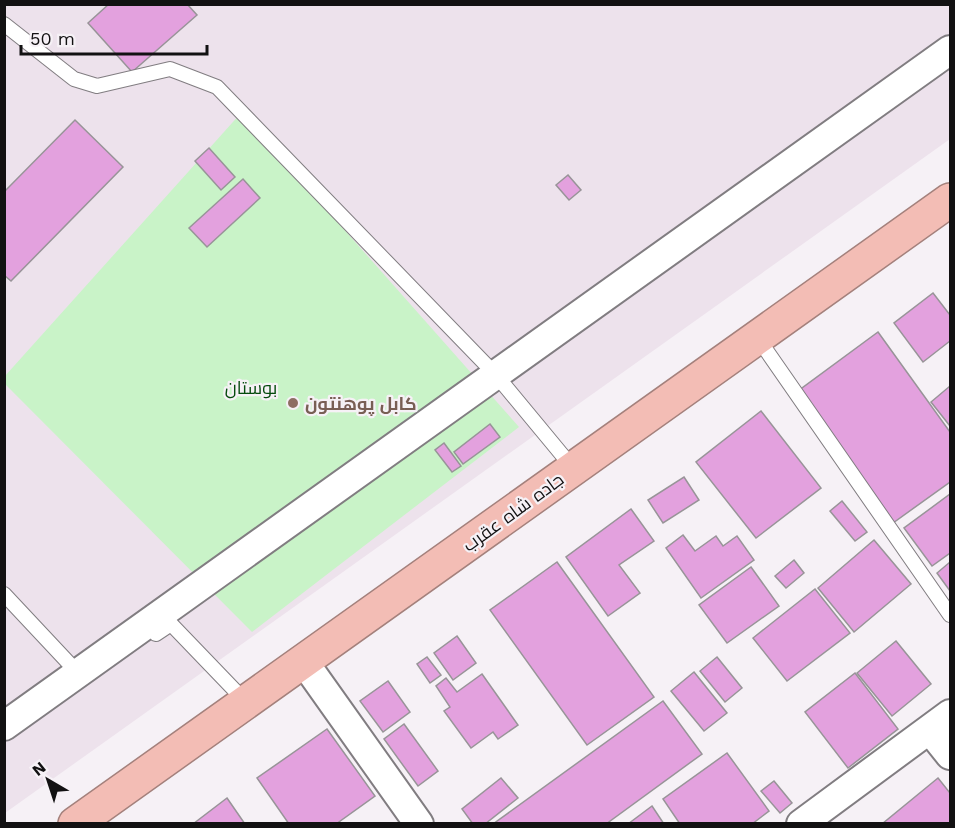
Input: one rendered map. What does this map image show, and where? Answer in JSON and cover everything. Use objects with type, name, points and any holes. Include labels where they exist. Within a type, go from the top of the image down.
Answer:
[{"type":"highway","name":"جاده شاه عقرب","points":[[75,824],[951,200]]},
{"type":"street","points":[[4,726],[951,50]]},
{"type":"street","points":[[303,662],[419,824]]},
{"type":"street","points":[[801,824],[940,722],[951,755]]},
{"type":"lane","points":[[4,24],[74,80],[97,86],[170,69],[217,87],[496,375],[574,468]]},
{"type":"lane","points":[[757,337],[951,615]]},
{"type":"lane","points":[[4,594],[87,682]]},
{"type":"lane","points":[[4,740],[171,624],[246,702]]},
{"type":"shaded area","name":"کابل پوهنتون","points":[[5,5],[950,5],[950,139],[5,813]]},
{"type":"green space","name":"بوستان","points":[[241,113],[519,427],[252,632],[5,384],[5,376]]},
{"type":"building","points":[[109,4],[187,4],[197,15],[132,72],[88,23]]},
{"type":"building","points":[[75,120],[123,167],[11,281],[4,275],[4,192]]},
{"type":"building","points":[[209,148],[235,177],[221,190],[195,161]]},
{"type":"building","points":[[568,175],[581,190],[569,200],[556,185]]},
{"type":"building","points":[[243,179],[260,198],[207,247],[189,228]]},
{"type":"building","points":[[933,293],[950,315],[950,341],[923,362],[894,323]]},
{"type":"building","points":[[878,332],[950,432],[950,482],[893,523],[798,391]]},
{"type":"building","points":[[950,386],[950,426],[931,402]]},
{"type":"building","points":[[761,411],[821,488],[756,538],[696,462]]},
{"type":"building","points":[[490,424],[500,437],[463,464],[454,452]]},
{"type":"building","points":[[444,443],[461,466],[452,472],[435,450]]},
{"type":"building","points":[[684,477],[699,500],[663,523],[648,500]]},
{"type":"building","points":[[950,494],[950,553],[932,566],[904,528]]},
{"type":"building","points":[[842,501],[867,532],[855,541],[830,511]]},
{"type":"building","points":[[631,509],[654,541],[619,565],[640,593],[608,616],[566,557]]},
{"type":"building","points":[[683,535],[695,551],[716,536],[723,546],[737,536],[754,560],[701,598],[666,548]]},
{"type":"building","points":[[874,540],[911,584],[854,632],[818,588]]},
{"type":"building","points":[[794,560],[804,573],[786,588],[775,576]]},
{"type":"building","points":[[557,562],[654,697],[587,745],[490,610]]},
{"type":"building","points":[[950,562],[950,591],[937,573]]},
{"type":"building","points":[[751,567],[779,606],[727,643],[699,605]]},
{"type":"building","points":[[815,589],[850,633],[787,681],[753,638]]},
{"type":"building","points":[[457,636],[476,663],[453,680],[434,653]]},
{"type":"building","points":[[896,641],[931,684],[892,716],[857,673]]},
{"type":"building","points":[[427,657],[441,675],[430,683],[417,664]]},
{"type":"building","points":[[717,657],[742,688],[725,702],[700,671]]},
{"type":"building","points":[[694,672],[727,713],[704,731],[671,691]]},
{"type":"building","points":[[855,673],[898,729],[848,768],[805,712]]},
{"type":"building","points":[[482,674],[518,725],[498,739],[493,732],[471,748],[444,711],[450,707],[436,686],[446,678],[457,692]]},
{"type":"building","points":[[388,681],[410,712],[383,732],[360,701]]},
{"type":"building","points":[[663,701],[702,754],[606,824],[493,824]]},
{"type":"building","points":[[404,724],[438,771],[418,786],[384,739]]},
{"type":"building","points":[[327,729],[375,796],[336,824],[289,824],[257,778]]},
{"type":"building","points":[[727,753],[769,811],[752,824],[680,824],[663,799]]},
{"type":"building","points":[[501,778],[518,798],[485,824],[473,824],[462,809]]},
{"type":"building","points":[[938,778],[950,793],[950,824],[882,824]]},
{"type":"building","points":[[774,781],[792,803],[780,813],[761,791]]},
{"type":"building","points":[[227,798],[245,824],[193,824]]},
{"type":"building","points":[[652,806],[664,824],[628,824]]},
{"type":"place","name":"کابل پوهنتون","points":[[293,403]]}]
